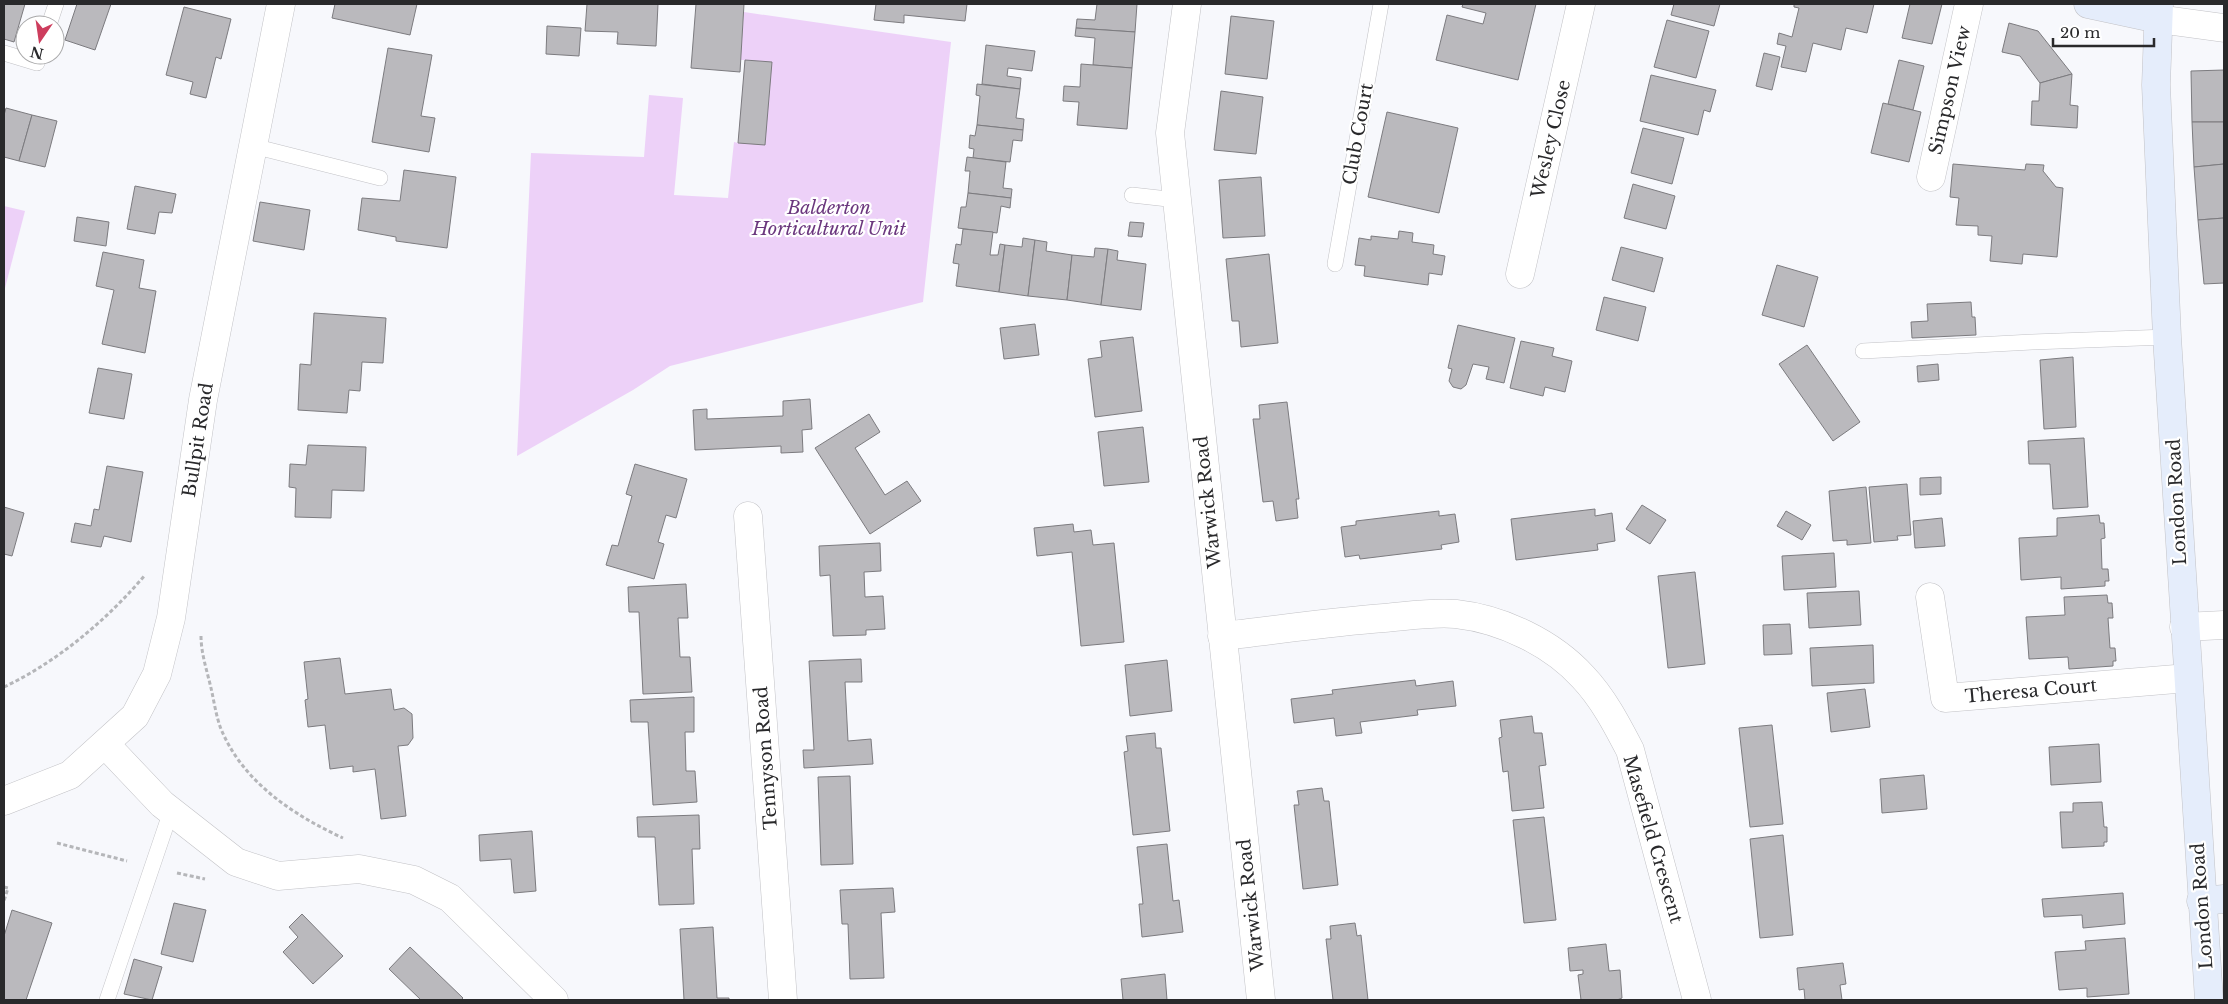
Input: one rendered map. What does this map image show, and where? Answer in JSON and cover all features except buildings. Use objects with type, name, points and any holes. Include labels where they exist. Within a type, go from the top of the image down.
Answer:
[{"type":"main road","points":[[2088,4],[2159,12]]},
{"type":"main road","name":"London Road","points":[[2159,12],[2156,85],[2167,337],[2184,627],[2213,900],[2208,1000]]},
{"type":"street","name":"Bullpit Road","points":[[4,801],[70,775],[106,745],[135,716],[157,674],[171,618],[204,400],[280,4]]},
{"type":"street","name":"Warwick Road","points":[[1187,4],[1170,134],[1261,1000]]},
{"type":"street","name":"Wesley Close","points":[[1520,274],[1581,4]]},
{"type":"street","name":"Simpson View","points":[[1931,177],[1969,4]]},
{"type":"street","points":[[2159,12],[2224,28]]},
{"type":"street","name":"Tennyson Road","points":[[748,516],[783,1000]]},
{"type":"street","name":"Theresa Court","points":[[1930,597],[1945,698],[2188,678]]},
{"type":"street","name":"Masefield Crescent","points":[[1222,636],[1361,620],[1427,614],[1456,614],[1484,620],[1513,630],[1540,643],[1565,660],[1584,677],[1602,702],[1630,750],[1697,1000]]},
{"type":"street","points":[[2184,627],[2224,625]]},
{"type":"street","points":[[106,745],[171,811],[236,862],[278,876],[359,870],[414,880],[450,898],[554,1000]]},
{"type":"lane","name":"Club Court","points":[[1335,264],[1381,4]]},
{"type":"lane","points":[[253,146],[380,178]]},
{"type":"lane","points":[[1132,195],[1177,200]]},
{"type":"lane","points":[[1863,351],[2167,337]]},
{"type":"lane","points":[[107,1000],[171,811]]},
{"type":"path","points":[[4,687],[25,677],[80,638],[132,591],[151,568]]},
{"type":"path","points":[[201,632],[208,677],[221,728],[233,752],[251,775],[274,798],[311,823],[351,842]]},
{"type":"path","points":[[4,887],[8,888],[4,901]]},
{"type":"green space","name":"Balderton Horticultural Unit","points":[[744,12],[951,42],[923,302],[670,366],[633,390],[517,456],[531,153],[644,157],[649,95],[683,98],[674,195],[728,198],[734,142],[738,143],[745,60],[740,60]]},
{"type":"green space","points":[[4,206],[25,211],[4,292]]}]
